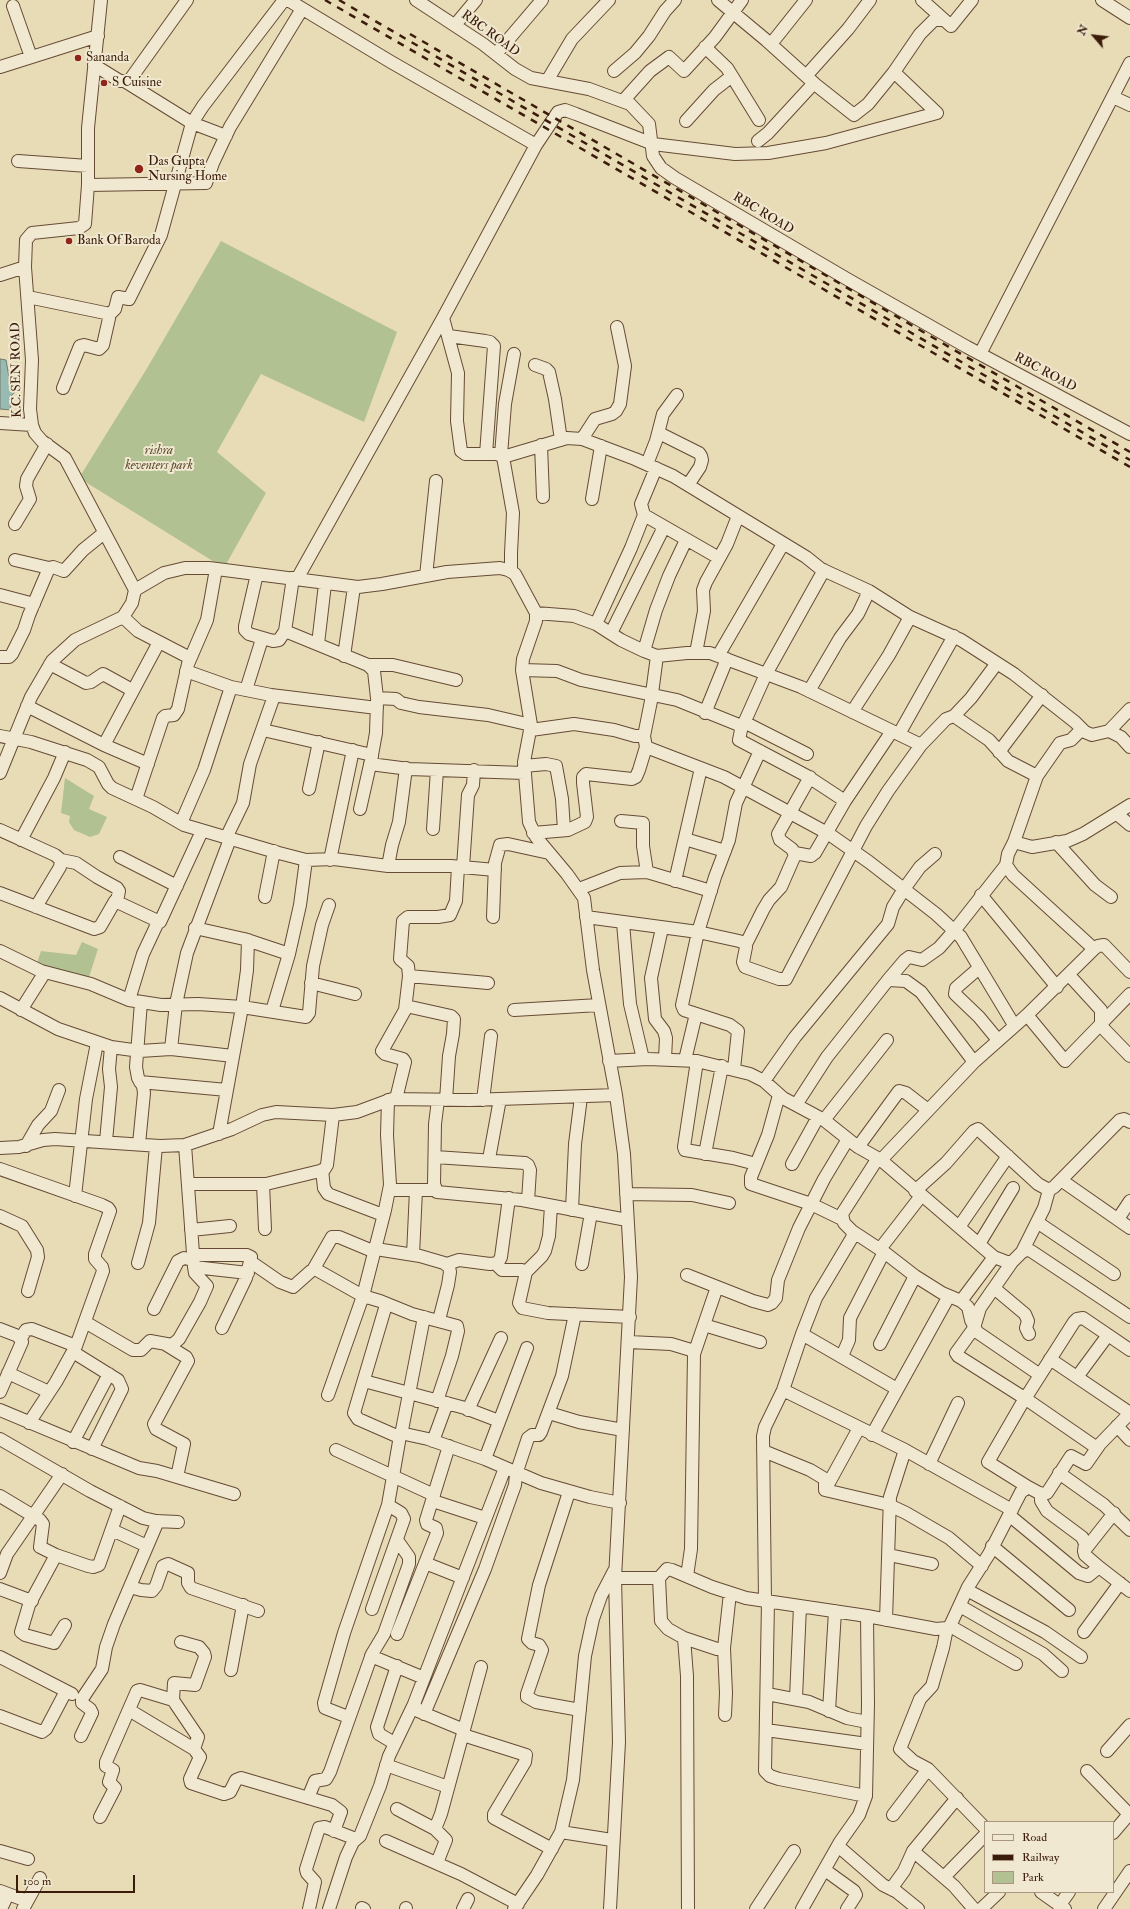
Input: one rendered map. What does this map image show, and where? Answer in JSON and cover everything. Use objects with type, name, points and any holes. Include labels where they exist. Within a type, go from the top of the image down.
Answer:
[{"type":"street","name":"K.C. SEN ROAD","points":[[101,0],[88,128],[88,185],[84,225],[79,228],[29,235],[26,244],[25,267],[32,360],[30,409],[32,425],[38,437],[66,460],[135,590]]},
{"type":"street","points":[[126,82],[187,0]]},
{"type":"street","points":[[63,388],[80,346],[84,345],[99,349],[103,345],[110,314],[115,309],[118,297],[129,298],[153,254],[161,235],[192,123],[207,100],[284,0]]},
{"type":"street","points":[[288,0],[391,62],[536,145]]},
{"type":"street","name":"RBC ROAD","points":[[416,0],[483,44],[515,69],[531,78],[589,89],[630,104],[649,124],[653,144],[653,156],[661,168],[675,178],[847,280],[980,354],[1130,434]]},
{"type":"street","points":[[455,26],[476,0]]},
{"type":"street","points":[[496,54],[542,0]]},
{"type":"street","points":[[547,81],[572,38],[609,0]]},
{"type":"street","points":[[614,72],[635,53],[649,36],[665,11],[675,0]]},
{"type":"street","points":[[718,0],[771,44],[810,80],[854,115],[868,104],[894,72],[920,34],[934,20],[944,20]]},
{"type":"street","points":[[623,102],[650,71],[669,58],[684,72],[742,0]]},
{"type":"street","points":[[771,44],[806,0]]},
{"type":"street","points":[[758,141],[768,133],[870,0]]},
{"type":"street","points":[[922,0],[951,26],[972,0]]},
{"type":"street","points":[[1102,0],[1130,18]]},
{"type":"street","points":[[13,6],[31,57]]},
{"type":"street","points":[[88,185],[206,182],[212,163],[226,136],[302,9]]},
{"type":"street","points":[[0,67],[98,36]]},
{"type":"street","points":[[705,47],[732,76],[759,120]]},
{"type":"street","points":[[980,354],[1130,63]]},
{"type":"street","points":[[94,65],[126,82],[192,123],[226,136]]},
{"type":"street","points":[[257,574],[245,628],[249,634],[262,639],[276,641],[285,631],[284,626],[295,578],[444,318],[536,145],[541,140],[553,117],[558,112],[565,110],[653,144],[735,154],[768,153],[826,143],[937,114],[894,72]]},
{"type":"street","points":[[686,121],[714,90],[732,76]]},
{"type":"street","points":[[1113,97],[1130,105]]},
{"type":"street","points":[[18,161],[88,166]]},
{"type":"street","points":[[0,275],[25,267]]},
{"type":"street","points":[[28,298],[110,314]]},
{"type":"street","points":[[444,318],[458,373],[456,410],[460,449],[465,454],[502,456],[567,438],[582,439],[601,446],[651,466],[688,485],[824,570],[869,591],[910,617],[954,636],[997,663],[1042,695],[1082,729],[1092,735],[1109,731],[1130,709]]},
{"type":"street","points":[[582,439],[595,419],[612,414],[616,411],[620,404],[625,366],[617,327]]},
{"type":"street","points":[[449,336],[490,342],[494,346],[486,454]]},
{"type":"street","points":[[514,354],[505,404],[502,456],[513,513],[510,553],[511,571],[536,612],[536,621],[523,660],[522,670],[531,727],[525,750],[524,770],[529,822],[533,833],[579,889],[584,898],[599,1005],[616,1095],[624,1154],[631,1278],[630,1318],[616,1573],[618,1742],[610,1904],[603,1909]]},
{"type":"street","points":[[535,365],[546,369],[549,372],[555,399],[561,440]]},
{"type":"street","points":[[596,624],[631,548],[644,515],[641,504],[663,414],[677,395]]},
{"type":"street","points":[[0,423],[32,425]]},
{"type":"street","points":[[659,433],[699,453],[701,456],[702,460],[700,467],[688,485]]},
{"type":"street","points":[[15,524],[30,499],[26,486],[27,479],[47,444]]},
{"type":"street","points":[[541,445],[542,497]]},
{"type":"street","points":[[592,499],[601,446]]},
{"type":"street","points":[[426,576],[436,481]]},
{"type":"street","points":[[644,515],[719,558]]},
{"type":"street","points":[[696,653],[704,611],[703,590],[727,544],[738,516]]},
{"type":"street","points":[[611,633],[664,527]]},
{"type":"street","points":[[14,560],[49,568],[53,567],[64,571],[83,550],[104,533]]},
{"type":"street","points":[[644,652],[658,604],[686,540]]},
{"type":"street","points":[[705,713],[722,658],[783,544]]},
{"type":"street","points":[[0,657],[9,657],[12,654],[24,630],[49,568]]},
{"type":"street","points":[[0,773],[27,706],[42,675],[50,664],[63,648],[75,640],[123,617],[132,603],[135,590],[155,577],[172,571],[198,568],[295,578],[325,584],[354,587],[370,586],[426,576],[489,568],[500,568],[511,571]]},
{"type":"street","points":[[136,799],[163,717],[174,715],[177,712],[190,658],[207,620],[216,569]]},
{"type":"street","points":[[824,570],[766,674],[742,726],[739,740],[810,778],[845,801]]},
{"type":"street","points":[[318,644],[325,584]]},
{"type":"street","points":[[344,656],[354,587]]},
{"type":"street","points":[[809,691],[840,638],[858,614],[869,591]]},
{"type":"street","points":[[0,595],[34,604]]},
{"type":"street","points":[[536,612],[574,616],[596,624],[644,652],[657,656],[710,653],[809,691],[922,745]]},
{"type":"street","points":[[123,617],[135,628],[190,658]]},
{"type":"street","points":[[852,712],[889,655],[910,617]]},
{"type":"street","points":[[285,631],[368,665],[393,665],[456,680]]},
{"type":"street","points":[[810,778],[789,812],[778,836],[795,853],[813,855],[845,801],[896,732],[954,636]]},
{"type":"street","points":[[246,690],[262,639]]},
{"type":"street","points":[[104,745],[132,690],[159,642]]},
{"type":"street","points":[[533,833],[564,830],[578,826],[585,822],[586,817],[583,777],[586,774],[632,780],[636,777],[639,770],[645,741],[657,656]]},
{"type":"street","points":[[795,853],[781,887],[769,900],[746,944],[743,962],[745,966],[782,980],[786,979],[866,826],[888,791],[922,745],[946,719],[954,716],[975,693],[997,663]]},
{"type":"street","points":[[50,664],[86,683],[91,682],[102,674],[132,690]]},
{"type":"street","points":[[360,809],[376,733],[377,703],[374,671],[368,665]]},
{"type":"street","points":[[522,670],[556,671],[581,680],[677,700],[705,713],[742,726],[807,754]]},
{"type":"street","points":[[186,671],[231,687],[274,696],[377,703],[396,699],[401,703],[419,707],[488,715],[531,727],[574,724],[614,730],[635,736],[744,787],[826,832],[904,889],[961,937],[1014,1025]]},
{"type":"street","points":[[181,823],[204,770],[231,687]]},
{"type":"street","points":[[999,752],[1042,695]]},
{"type":"street","points":[[171,1049],[176,1004],[187,953],[228,838],[243,803],[250,764],[274,696]]},
{"type":"street","points":[[27,706],[104,745],[148,764]]},
{"type":"street","points":[[954,716],[989,740],[1008,761],[1037,776]]},
{"type":"street","points":[[796,1105],[827,1057],[904,960],[909,957],[922,960],[927,958],[954,931],[1006,865],[1008,854],[1014,842],[1037,776],[1060,743],[1071,740],[1082,729]]},
{"type":"street","points":[[263,730],[353,750],[371,759],[406,768],[437,770],[524,770],[546,764],[556,766],[562,799],[564,830]]},
{"type":"street","points":[[1109,731],[1121,736],[1130,747]]},
{"type":"street","points":[[0,736],[15,738],[65,752],[95,764],[102,771],[108,784],[119,792],[136,799],[181,823],[202,831],[306,860],[330,860],[388,866],[461,867],[495,870]]},
{"type":"street","points":[[309,789],[319,742]]},
{"type":"street","points":[[330,860],[353,750]]},
{"type":"street","points":[[734,1069],[738,1030],[730,1025],[684,1010],[682,1006],[698,932],[729,840],[736,803],[760,751]]},
{"type":"street","points":[[21,840],[54,778],[65,752]]},
{"type":"street","points":[[388,866],[392,845],[399,822],[406,768]]},
{"type":"street","points":[[675,881],[701,768]]},
{"type":"street","points":[[433,829],[437,770]]},
{"type":"street","points":[[328,1395],[363,1296],[389,1190],[387,1135],[392,1099],[405,1062],[403,1059],[385,1054],[382,1051],[402,1017],[406,1006],[409,967],[400,959],[403,921],[406,918],[438,918],[450,915],[456,901],[468,795],[473,785],[474,770]]},
{"type":"street","points":[[1014,842],[1032,847],[1067,841],[1083,834],[1130,805]]},
{"type":"street","points":[[1117,814],[1130,825]]},
{"type":"street","points":[[621,821],[643,823],[643,846],[647,862],[647,872]]},
{"type":"street","points":[[0,830],[55,855],[61,860],[76,863],[117,888],[119,891],[117,901],[113,903],[100,927],[94,929],[0,893]]},
{"type":"street","points":[[139,1144],[144,1093],[136,1067],[135,1001],[144,949],[158,922],[162,920],[202,831]]},
{"type":"street","points":[[685,840],[725,851]]},
{"type":"street","points":[[1056,842],[1096,885],[1111,897]]},
{"type":"street","points":[[493,917],[495,870],[498,850],[502,844],[549,853]]},
{"type":"street","points":[[265,897],[274,851]]},
{"type":"street","points":[[764,1081],[795,1037],[888,924],[893,907],[904,889],[920,867],[935,854]]},
{"type":"street","points":[[120,857],[177,886]]},
{"type":"street","points":[[36,907],[60,867],[61,860]]},
{"type":"street","points":[[272,1010],[289,954],[300,905],[306,860]]},
{"type":"street","points":[[1006,865],[1014,875],[1094,949]]},
{"type":"street","points":[[579,889],[620,873],[647,872],[711,891]]},
{"type":"street","points":[[981,895],[1057,987]]},
{"type":"street","points":[[117,901],[158,922]]},
{"type":"street","points":[[0,951],[45,972],[91,984],[135,1001],[242,1007],[272,1010],[307,1017],[310,983],[322,925],[329,905]]},
{"type":"street","points":[[586,917],[698,932],[734,939],[746,944]]},
{"type":"street","points":[[623,923],[630,1004],[643,1060]]},
{"type":"street","points":[[195,928],[248,940],[289,954]]},
{"type":"street","points":[[662,928],[651,978],[655,1019],[664,1031],[666,1038],[665,1059]]},
{"type":"street","points":[[219,1134],[242,1007],[247,970],[248,940]]},
{"type":"street","points":[[842,1219],[842,1214],[880,1159],[974,1062],[1057,987],[1094,949],[1098,946],[1104,945],[1128,967]]},
{"type":"street","points":[[979,968],[956,988],[955,994],[979,1017],[998,1040]]},
{"type":"street","points":[[21,1010],[45,972]]},
{"type":"street","points":[[1069,975],[1101,1010],[1101,1026],[1130,1056]]},
{"type":"street","points":[[409,976],[488,983]]},
{"type":"street","points":[[888,980],[906,981],[921,992],[974,1062]]},
{"type":"street","points":[[310,983],[355,994]]},
{"type":"street","points":[[1027,1015],[1065,1061],[1101,1026],[1130,994]]},
{"type":"street","points":[[0,998],[58,1028],[111,1047],[136,1051],[171,1049],[233,1056]]},
{"type":"street","points":[[514,1010],[599,1005]]},
{"type":"street","points":[[406,1006],[451,1016],[454,1019],[453,1034],[448,1056],[442,1100],[435,1124],[435,1190]]},
{"type":"street","points":[[696,1014],[684,1147],[685,1150],[689,1152],[733,1158],[756,1164]]},
{"type":"street","points":[[483,1100],[491,1036]]},
{"type":"street","points":[[792,1164],[821,1118],[887,1040]]},
{"type":"street","points":[[75,1196],[86,1098],[97,1043]]},
{"type":"street","points":[[106,1141],[111,1087],[109,1070],[111,1047]]},
{"type":"street","points":[[609,1061],[665,1059],[691,1061],[722,1066],[750,1074],[764,1081],[779,1094],[796,1105],[821,1118],[853,1143],[880,1159],[918,1194],[994,1257],[1007,1262],[1012,1262]]},
{"type":"street","points":[[705,1154],[722,1066]]},
{"type":"street","points":[[140,1082],[227,1090]]},
{"type":"street","points":[[26,1146],[38,1125],[51,1111],[59,1090]]},
{"type":"street","points":[[687,1275],[752,1301],[768,1305],[772,1303],[776,1298],[780,1274],[799,1228],[811,1204],[824,1179],[853,1143],[899,1091],[906,1093],[928,1110]]},
{"type":"street","points":[[779,1094],[768,1135],[751,1177],[752,1184],[811,1204],[842,1219],[852,1231],[882,1251],[914,1276],[949,1296],[961,1301],[968,1307],[974,1328],[978,1332],[1040,1375]]},
{"type":"street","points":[[0,1148],[26,1146],[49,1139],[106,1141],[156,1146],[185,1145],[219,1134],[268,1113],[333,1115],[357,1112],[392,1099],[483,1100],[550,1096],[581,1097],[616,1095]]},
{"type":"street","points":[[572,1210],[576,1144],[581,1097]]},
{"type":"street","points":[[489,1159],[500,1099]]},
{"type":"street","points":[[188,1184],[263,1184],[292,1179],[325,1169],[327,1165],[333,1115]]},
{"type":"street","points":[[1097,1448],[1026,1399],[958,1356],[956,1349],[974,1328],[977,1313],[1012,1262],[1022,1252],[1048,1199],[1049,1190],[1061,1180],[1120,1120],[1124,1119],[1130,1122]]},
{"type":"street","points":[[842,1356],[849,1340],[850,1318],[882,1251],[918,1194],[974,1131],[978,1129],[981,1131],[1038,1184],[1049,1190]]},
{"type":"street","points":[[85,1322],[134,1350],[141,1350],[150,1341],[172,1345],[175,1343],[207,1289],[207,1285],[195,1273],[193,1261],[185,1145]]},
{"type":"street","points":[[138,1263],[149,1223],[156,1146]]},
{"type":"street","points":[[959,1227],[1008,1156]]},
{"type":"street","points":[[435,1157],[519,1161],[528,1165],[530,1170],[528,1201]]},
{"type":"street","points":[[0,1169],[108,1208],[110,1211],[95,1254],[95,1258],[103,1271],[75,1349],[29,1423]]},
{"type":"street","points":[[322,1170],[324,1188],[328,1194],[383,1215]]},
{"type":"street","points":[[1061,1180],[1130,1228]]},
{"type":"street","points":[[263,1184],[265,1229]]},
{"type":"street","points":[[979,1244],[1013,1188]]},
{"type":"street","points":[[389,1190],[435,1190],[440,1193],[509,1198],[627,1220]]},
{"type":"street","points":[[413,1255],[416,1190]]},
{"type":"street","points":[[626,1194],[692,1195],[728,1203]]},
{"type":"street","points":[[496,1264],[501,1257],[509,1198]]},
{"type":"street","points":[[1118,1219],[1130,1201]]},
{"type":"street","points":[[552,1206],[549,1236],[545,1251],[526,1272],[519,1304],[521,1308],[548,1313],[630,1318]]},
{"type":"street","points":[[582,1264],[591,1213]]},
{"type":"street","points":[[0,1216],[22,1226],[37,1250],[38,1257],[28,1291]]},
{"type":"street","points":[[1037,1222],[1114,1274]]},
{"type":"street","points":[[191,1230],[230,1226]]},
{"type":"street","points":[[852,1231],[853,1236],[849,1245],[816,1298],[783,1390],[765,1427],[764,1449],[767,1601],[765,1767],[767,1774],[779,1779],[866,1796]]},
{"type":"street","points":[[154,1309],[178,1261],[184,1258],[193,1261],[250,1268],[290,1287],[296,1286],[313,1270],[332,1236],[339,1236],[375,1250],[413,1255],[447,1264],[459,1260],[496,1264],[502,1270],[526,1272]]},
{"type":"street","points":[[1022,1252],[1027,1250],[1038,1255],[1130,1317]]},
{"type":"street","points":[[193,1261],[247,1255],[251,1257],[250,1268],[222,1328]]},
{"type":"street","points":[[961,1301],[994,1257]]},
{"type":"street","points":[[438,1320],[450,1272],[447,1264]]},
{"type":"street","points":[[313,1270],[363,1296],[380,1301],[386,1305],[457,1326],[458,1331],[433,1441]]},
{"type":"street","points":[[880,1344],[914,1276]]},
{"type":"street","points":[[687,1576],[691,1549],[694,1354],[717,1287]]},
{"type":"street","points":[[994,1288],[1025,1314],[1028,1321],[1026,1328],[1029,1334]]},
{"type":"street","points":[[872,1435],[949,1296]]},
{"type":"street","points":[[386,1305],[364,1381],[354,1409],[354,1415],[358,1419],[400,1436],[405,1434],[449,1446],[485,1459],[516,1474],[568,1492],[620,1503]]},
{"type":"street","points":[[424,1714],[485,1568],[515,1485],[516,1474],[528,1438],[540,1434],[549,1413],[562,1376],[575,1314]]},
{"type":"street","points":[[348,1717],[325,1708],[324,1703],[347,1626],[388,1505],[408,1394],[424,1317]]},
{"type":"street","points":[[1050,1359],[1130,1413],[1097,1448],[1086,1464],[1071,1456],[1047,1493],[1041,1494],[988,1462],[1021,1405],[1026,1399],[1050,1359],[1077,1319],[1083,1318],[1130,1350]]},
{"type":"street","points":[[704,1325],[760,1342]]},
{"type":"street","points":[[0,1392],[21,1344],[21,1338],[26,1330],[32,1328],[75,1349],[118,1380],[122,1389],[92,1449]]},
{"type":"street","points":[[0,1329],[21,1338]]},
{"type":"street","points":[[802,1334],[897,1388]]},
{"type":"street","points":[[1077,1377],[1108,1335]]},
{"type":"street","points":[[468,1410],[501,1338]]},
{"type":"street","points":[[629,1342],[671,1344],[691,1350],[694,1354]]},
{"type":"street","points":[[165,1344],[186,1357],[188,1361],[154,1424],[156,1429],[184,1444],[177,1477]]},
{"type":"street","points":[[485,1459],[527,1348]]},
{"type":"street","points":[[8,1373],[49,1392]]},
{"type":"street","points":[[73,1442],[109,1374]]},
{"type":"street","points":[[364,1381],[442,1402],[499,1421]]},
{"type":"street","points":[[783,1390],[905,1450],[1010,1512],[1078,1573],[1088,1576],[1099,1567]]},
{"type":"street","points":[[929,1464],[958,1403]]},
{"type":"street","points":[[0,1410],[73,1442],[139,1468],[157,1471],[234,1494]]},
{"type":"street","points":[[549,1413],[579,1422],[624,1430]]},
{"type":"street","points":[[1117,1426],[1130,1440]]},
{"type":"street","points":[[826,1490],[859,1428]]},
{"type":"street","points":[[0,1439],[143,1518],[158,1521],[178,1522]]},
{"type":"street","points":[[397,1634],[437,1530],[426,1522],[449,1446]]},
{"type":"street","points":[[764,1449],[766,1452],[810,1470],[826,1479],[826,1490]]},
{"type":"street","points":[[336,1450],[393,1475],[434,1498],[485,1518]]},
{"type":"street","points":[[886,1620],[889,1555],[889,1505],[905,1450]]},
{"type":"street","points":[[329,1909],[346,1857],[356,1840],[361,1835],[394,1743],[414,1704],[504,1468]]},
{"type":"street","points":[[1059,1473],[1114,1513],[1130,1530]]},
{"type":"street","points":[[0,1573],[7,1554],[62,1474]]},
{"type":"street","points":[[984,1827],[928,1769],[913,1761],[900,1749],[920,1699],[932,1686],[949,1627],[967,1590],[982,1566],[1021,1492],[1028,1487]]},
{"type":"street","points":[[826,1490],[889,1505],[915,1517],[949,1538],[982,1566]]},
{"type":"street","points":[[568,1492],[539,1585],[528,1639],[532,1643],[539,1645],[542,1650],[527,1697],[536,1702],[580,1710]]},
{"type":"street","points":[[1041,1494],[1041,1501],[1047,1511],[1082,1537],[1085,1543],[1084,1550],[1088,1559],[1130,1591]]},
{"type":"street","points":[[0,1496],[34,1516],[43,1524],[40,1548],[88,1566],[97,1566],[103,1557],[120,1506]]},
{"type":"street","points":[[372,1609],[404,1522],[404,1516],[388,1505]]},
{"type":"street","points":[[1084,1550],[1114,1513]]},
{"type":"street","points":[[81,1736],[92,1713],[90,1709],[82,1704],[82,1699],[102,1669],[108,1643],[158,1521]]},
{"type":"street","points":[[112,1530],[147,1546]]},
{"type":"street","points":[[308,1798],[314,1781],[328,1778],[348,1717],[371,1656],[384,1634],[409,1564],[409,1557],[397,1540]]},
{"type":"street","points":[[992,1546],[1069,1610]]},
{"type":"street","points":[[56,1555],[32,1601],[22,1627],[22,1634],[54,1643],[65,1625]]},
{"type":"street","points":[[889,1555],[932,1564]]},
{"type":"street","points":[[425,1563],[463,1578]]},
{"type":"street","points":[[130,1587],[152,1591],[156,1586],[163,1566],[168,1564],[188,1573],[188,1583],[191,1588],[258,1610]]},
{"type":"street","points":[[724,1648],[717,1649],[684,1638],[668,1629],[661,1621],[658,1578],[667,1569],[678,1571],[687,1576],[746,1598],[867,1616],[936,1629],[949,1627],[1016,1664]]},
{"type":"street","points":[[616,1573],[658,1578]]},
{"type":"street","points":[[386,1841],[437,1863],[516,1906],[561,1832],[573,1780],[585,1656],[593,1619],[601,1596],[616,1573]]},
{"type":"street","points":[[1084,1632],[1120,1582]]},
{"type":"street","points":[[0,1588],[32,1601]]},
{"type":"street","points":[[967,1590],[1045,1632],[1081,1657]]},
{"type":"street","points":[[725,1716],[726,1693],[724,1648],[730,1593]]},
{"type":"street","points":[[231,1670],[242,1606]]},
{"type":"street","points":[[796,1698],[800,1606]]},
{"type":"street","points":[[960,1606],[1043,1654],[1062,1671]]},
{"type":"street","points":[[829,1711],[835,1612]]},
{"type":"street","points":[[807,1907],[838,1846],[859,1815],[866,1796],[867,1616]]},
{"type":"street","points":[[684,1638],[687,1676],[688,1909]]},
{"type":"street","points":[[181,1642],[199,1647],[204,1653],[205,1657],[195,1685],[174,1683],[173,1700],[198,1737],[194,1749]]},
{"type":"street","points":[[371,1656],[424,1678]]},
{"type":"street","points":[[0,1657],[82,1699]]},
{"type":"street","points":[[394,1743],[379,1734],[377,1727],[397,1666]]},
{"type":"street","points":[[435,1829],[442,1814],[481,1667]]},
{"type":"street","points":[[100,1817],[115,1788],[109,1782],[113,1770],[106,1766],[106,1762],[139,1690],[173,1700]]},
{"type":"street","points":[[0,1716],[42,1732],[46,1729],[66,1691]]},
{"type":"street","points":[[767,1694],[796,1698],[823,1707],[829,1711],[867,1722]]},
{"type":"street","points":[[414,1704],[415,1709],[463,1733],[526,1754],[525,1762],[494,1814],[494,1818],[552,1849]]},
{"type":"street","points":[[129,1710],[194,1749],[200,1757],[190,1779],[193,1784],[224,1794],[230,1792],[237,1778],[241,1778],[308,1798],[340,1810],[334,1831]]},
{"type":"street","points":[[1107,1751],[1130,1725]]},
{"type":"street","points":[[766,1730],[867,1744]]},
{"type":"street","points":[[386,1765],[448,1787]]},
{"type":"street","points":[[893,1815],[928,1769]]},
{"type":"street","points":[[1087,1771],[1129,1815],[1114,1832]]},
{"type":"street","points":[[891,1889],[904,1871],[913,1851],[957,1798]]},
{"type":"street","points":[[396,1809],[435,1829],[446,1840],[437,1863]]},
{"type":"street","points":[[310,1909],[315,1882],[307,1873],[306,1869],[317,1830],[322,1827],[356,1840]]},
{"type":"street","points":[[561,1832],[612,1840]]},
{"type":"street","points":[[944,1877],[984,1836]]},
{"type":"street","points":[[838,1846],[883,1885],[891,1889],[918,1909]]},
{"type":"street","points":[[0,1850],[28,1859]]},
{"type":"street","points":[[756,1909],[794,1851]]},
{"type":"street","points":[[913,1851],[954,1886],[974,1909]]},
{"type":"street","points":[[825,1870],[854,1891],[856,1895],[847,1909]]},
{"type":"street","points":[[1104,1909],[1130,1871]]},
{"type":"street","points":[[1,1909],[4,1893],[25,1905],[40,1878]]},
{"type":"street","points":[[981,1909],[998,1893]]},
{"type":"street","points":[[1042,1893],[1062,1908],[1069,1893]]},
{"type":"green space","name":"rishra keventers park","points":[[221,241],[397,332],[364,422],[261,374],[217,452],[266,493],[224,568],[79,478],[146,370]]},
{"type":"green space","points":[[65,778],[94,796],[89,809],[107,817],[99,834],[90,837],[74,830],[69,822],[70,816],[61,813]]},
{"type":"green space","points":[[82,942],[98,949],[89,977],[36,966],[41,951],[76,955]]},
{"type":"water","points":[[0,359],[6,360],[11,388],[17,390],[10,397],[11,410],[0,409]]},
{"type":"railway","points":[[325,0],[1130,467]]},
{"type":"railway","points":[[339,0],[1130,460]]},
{"type":"railway","points":[[410,34],[1130,452]]},
{"type":"place","name":"Sananda","points":[[78,58]]},
{"type":"place","name":"S Cuisine","points":[[104,83]]},
{"type":"place","name":"Das Gupta Nursing Home","points":[[139,169]]},
{"type":"place","name":"Bank Of Baroda","points":[[69,241]]}]
